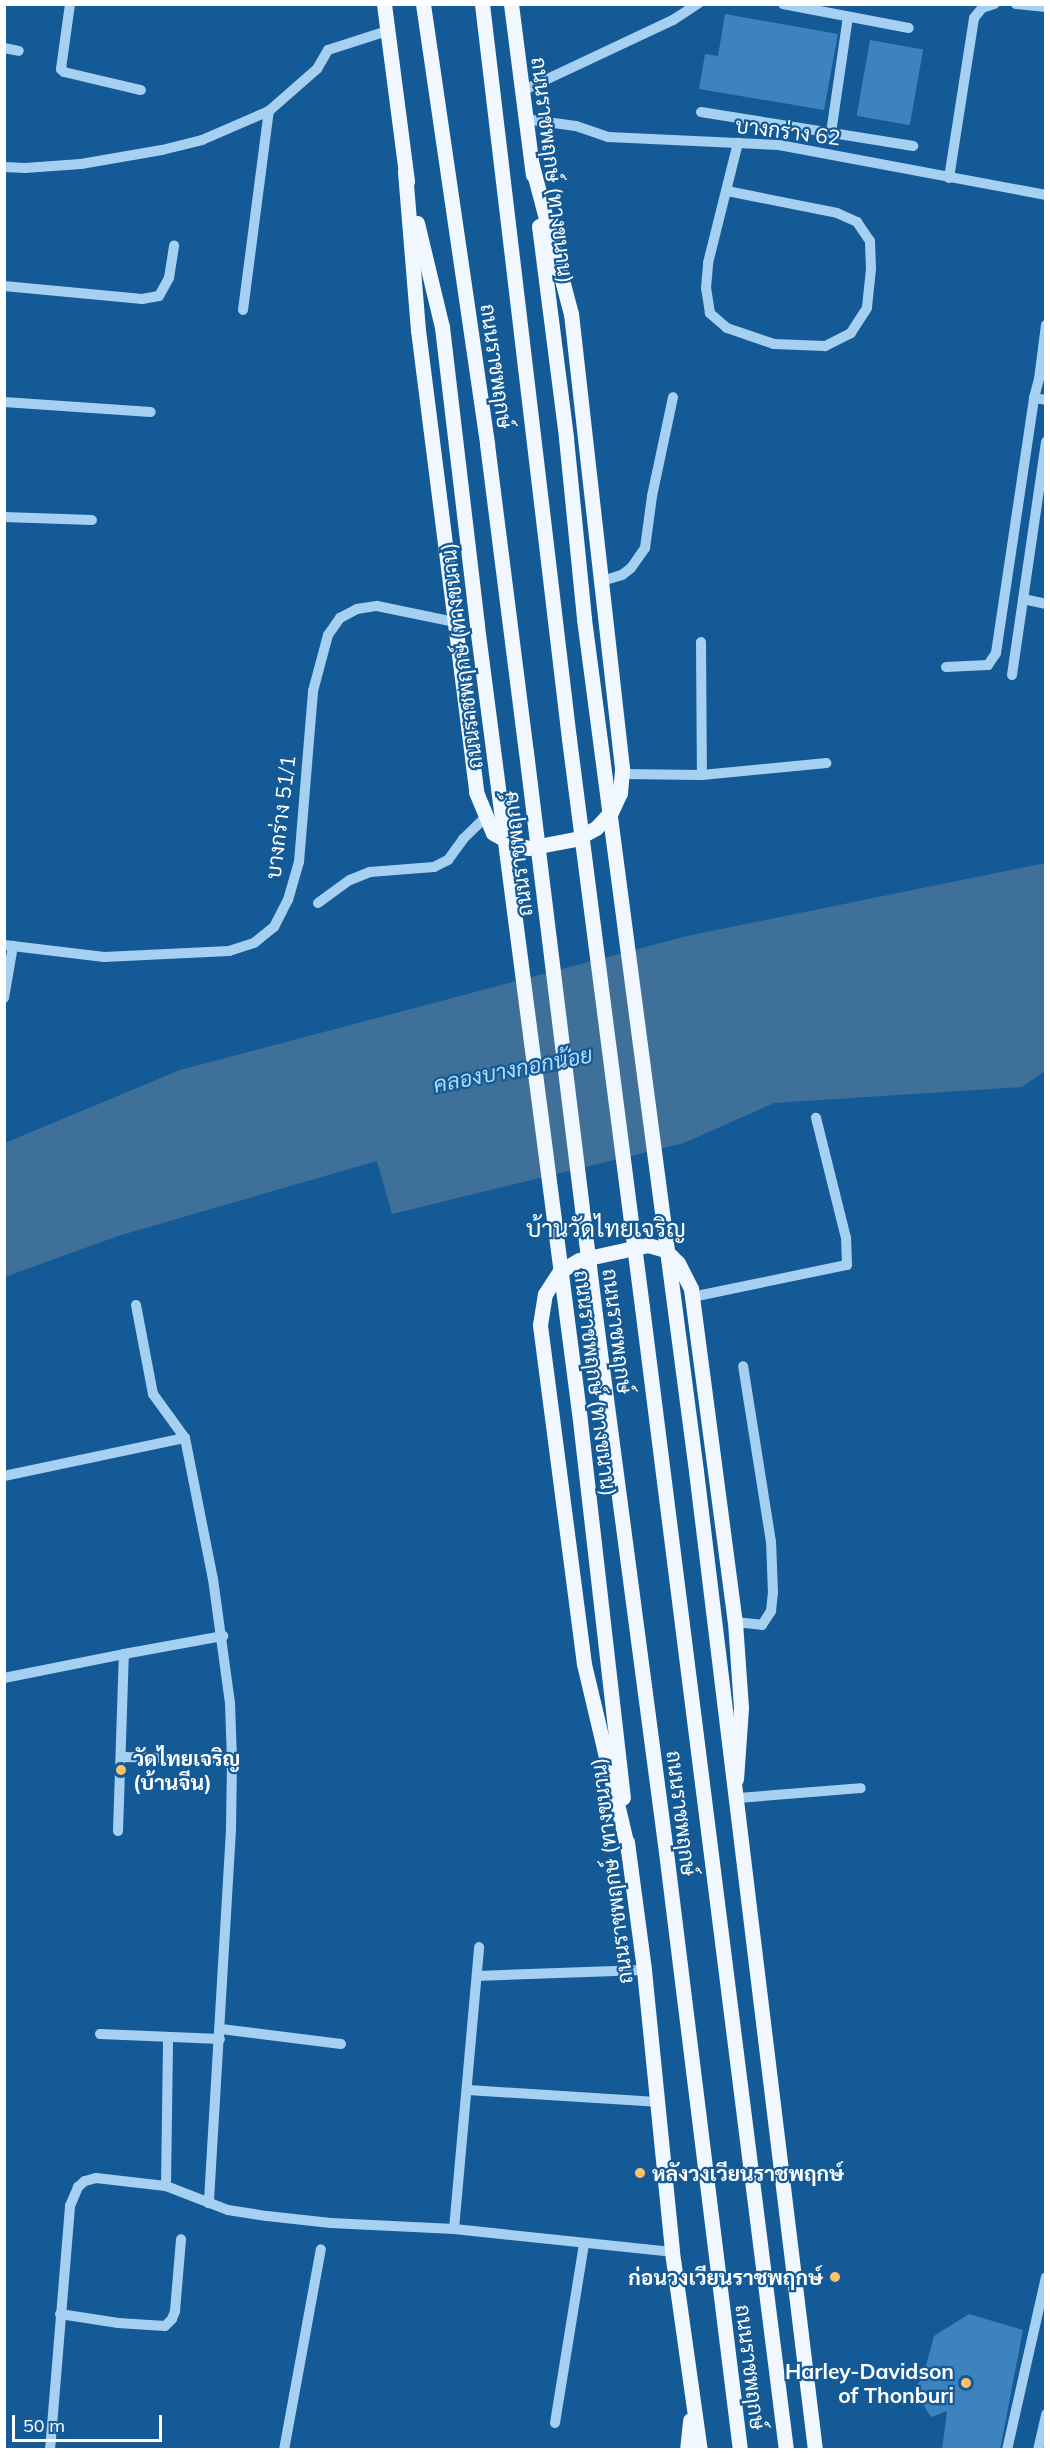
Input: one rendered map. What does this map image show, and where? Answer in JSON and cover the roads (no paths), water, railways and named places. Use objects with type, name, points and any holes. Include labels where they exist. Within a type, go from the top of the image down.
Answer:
[{"type":"main road","name":"ถนนราชพฤกษ์ (ทางขนาน)","points":[[384,4],[405,172],[442,327],[477,626],[614,1701],[672,2252],[700,2450]]},
{"type":"main road","name":"ถนนราชพฤกษ์","points":[[423,4],[487,444],[594,1316],[668,1864],[740,2450]]},
{"type":"main road","name":"ถนนราชพฤกษ์","points":[[482,4],[569,739],[786,2450]]},
{"type":"main road","name":"ถนนราชพฤกษ์ (ทางขนาน)","points":[[512,4],[566,438],[585,619],[736,1779],[815,2450]]},
{"type":"main road","points":[[405,172],[418,330],[476,792],[493,833],[511,843],[528,848],[576,839],[596,828],[611,812],[620,793],[621,774],[617,705],[571,314],[532,165]]},
{"type":"main road","points":[[628,1850],[584,1664],[540,1325],[545,1294],[560,1271],[579,1260],[648,1245],[665,1250],[678,1263],[692,1297],[735,1622],[741,1708],[736,1779]]},
{"type":"main road","points":[[687,2450],[692,2398]]},
{"type":"main road","points":[[811,2420],[825,2450]]},
{"type":"street","points":[[70,4],[61,69],[64,72],[141,90]]},
{"type":"street","points":[[522,91],[673,20],[698,4]]},
{"type":"street","points":[[783,4],[909,28]]},
{"type":"street","points":[[949,178],[974,18],[982,8],[994,4]]},
{"type":"street","points":[[1016,4],[1046,7]]},
{"type":"street","points":[[831,133],[849,17]]},
{"type":"street","points":[[4,167],[25,168],[81,164],[162,150],[202,140],[269,111],[317,69],[328,50],[387,31]]},
{"type":"street","points":[[4,48],[19,51]]},
{"type":"street","points":[[243,310],[269,111]]},
{"type":"street","points":[[701,112],[913,146]]},
{"type":"street","name":"บางกร่าง 62","points":[[525,119],[576,126],[608,137],[779,145],[1046,195]]},
{"type":"street","points":[[728,191],[837,213],[856,222],[870,241],[872,269],[867,308],[851,333],[825,346],[774,344],[726,328],[710,313],[706,288],[708,263],[728,191],[738,143]]},
{"type":"street","points":[[4,286],[142,299],[159,296],[169,278],[174,245]]},
{"type":"street","points":[[946,667],[988,665],[996,653],[1046,325]]},
{"type":"street","points":[[602,582],[622,575],[631,568],[645,548],[652,496],[673,397]]},
{"type":"street","points":[[1034,398],[1046,400]]},
{"type":"street","points":[[4,402],[151,412]]},
{"type":"street","points":[[1012,675],[1045,448]]},
{"type":"street","points":[[4,517],[92,520]]},
{"type":"street","points":[[1023,599],[1046,604]]},
{"type":"street","name":"บางกร่าง 51/1","points":[[9,946],[104,957],[229,951],[254,943],[274,927],[288,900],[299,862],[313,691],[328,635],[340,618],[357,609],[377,606],[455,622]]},
{"type":"street","points":[[701,642],[702,774]]},
{"type":"street","points":[[621,774],[702,774],[826,763]]},
{"type":"street","points":[[318,903],[350,880],[370,872],[434,867],[448,860],[464,839],[485,818]]},
{"type":"street","points":[[4,998],[9,946]]},
{"type":"street","points":[[692,1297],[847,1265],[846,1238],[816,1118]]},
{"type":"street","points":[[136,1305],[153,1394],[185,1438],[223,1636],[232,1759],[220,2034],[209,2203]]},
{"type":"street","points":[[735,1622],[762,1625],[771,1611],[773,1593],[771,1542],[743,1366]]},
{"type":"street","points":[[4,1476],[185,1438]]},
{"type":"street","points":[[4,1678],[223,1636]]},
{"type":"street","points":[[118,1831],[124,1654]]},
{"type":"street","points":[[121,1757],[232,1759]]},
{"type":"street","points":[[738,1798],[861,1788]]},
{"type":"street","points":[[454,2229],[479,1947]]},
{"type":"street","points":[[477,1976],[644,1970]]},
{"type":"street","points":[[100,2034],[168,2037],[220,2034],[341,2044]]},
{"type":"street","points":[[166,2186],[168,2037]]},
{"type":"street","points":[[468,2090],[657,2102]]},
{"type":"street","points":[[50,2450],[70,2206],[78,2187],[85,2181],[96,2178],[166,2186],[228,2210],[267,2216],[330,2223],[454,2229],[672,2252]]},
{"type":"street","points":[[60,2314],[118,2323],[165,2326],[172,2319],[175,2311],[181,2239]]},
{"type":"street","points":[[555,2423],[584,2244]]},
{"type":"street","points":[[284,2450],[321,2249]]},
{"type":"street","points":[[1007,2450],[1046,2277]]},
{"type":"street","points":[[1038,2450],[1046,2414]]},
{"type":"water","name":"คลองบางกอกน้อย","points":[[1045,863],[1045,1071],[1022,1087],[774,1103],[684,1143],[392,1214],[377,1161],[118,1236],[5,1277],[5,1143],[180,1070],[687,936]]},
{"type":"place","name":"วัดไทยเจริญ (บ้านจีน)","points":[[121,1770]]},
{"type":"place","name":"หลังวงเวียนราชพฤกษ์","points":[[640,2173]]},
{"type":"place","name":"ก่อนวงเวียนราชพฤกษ์","points":[[835,2277]]},
{"type":"place","name":"Harley-Davidson of Thonburi","points":[[966,2383]]},
{"type":"district","name":"บ้านวัดไทยเจริญ","points":[[606,1229]]}]
